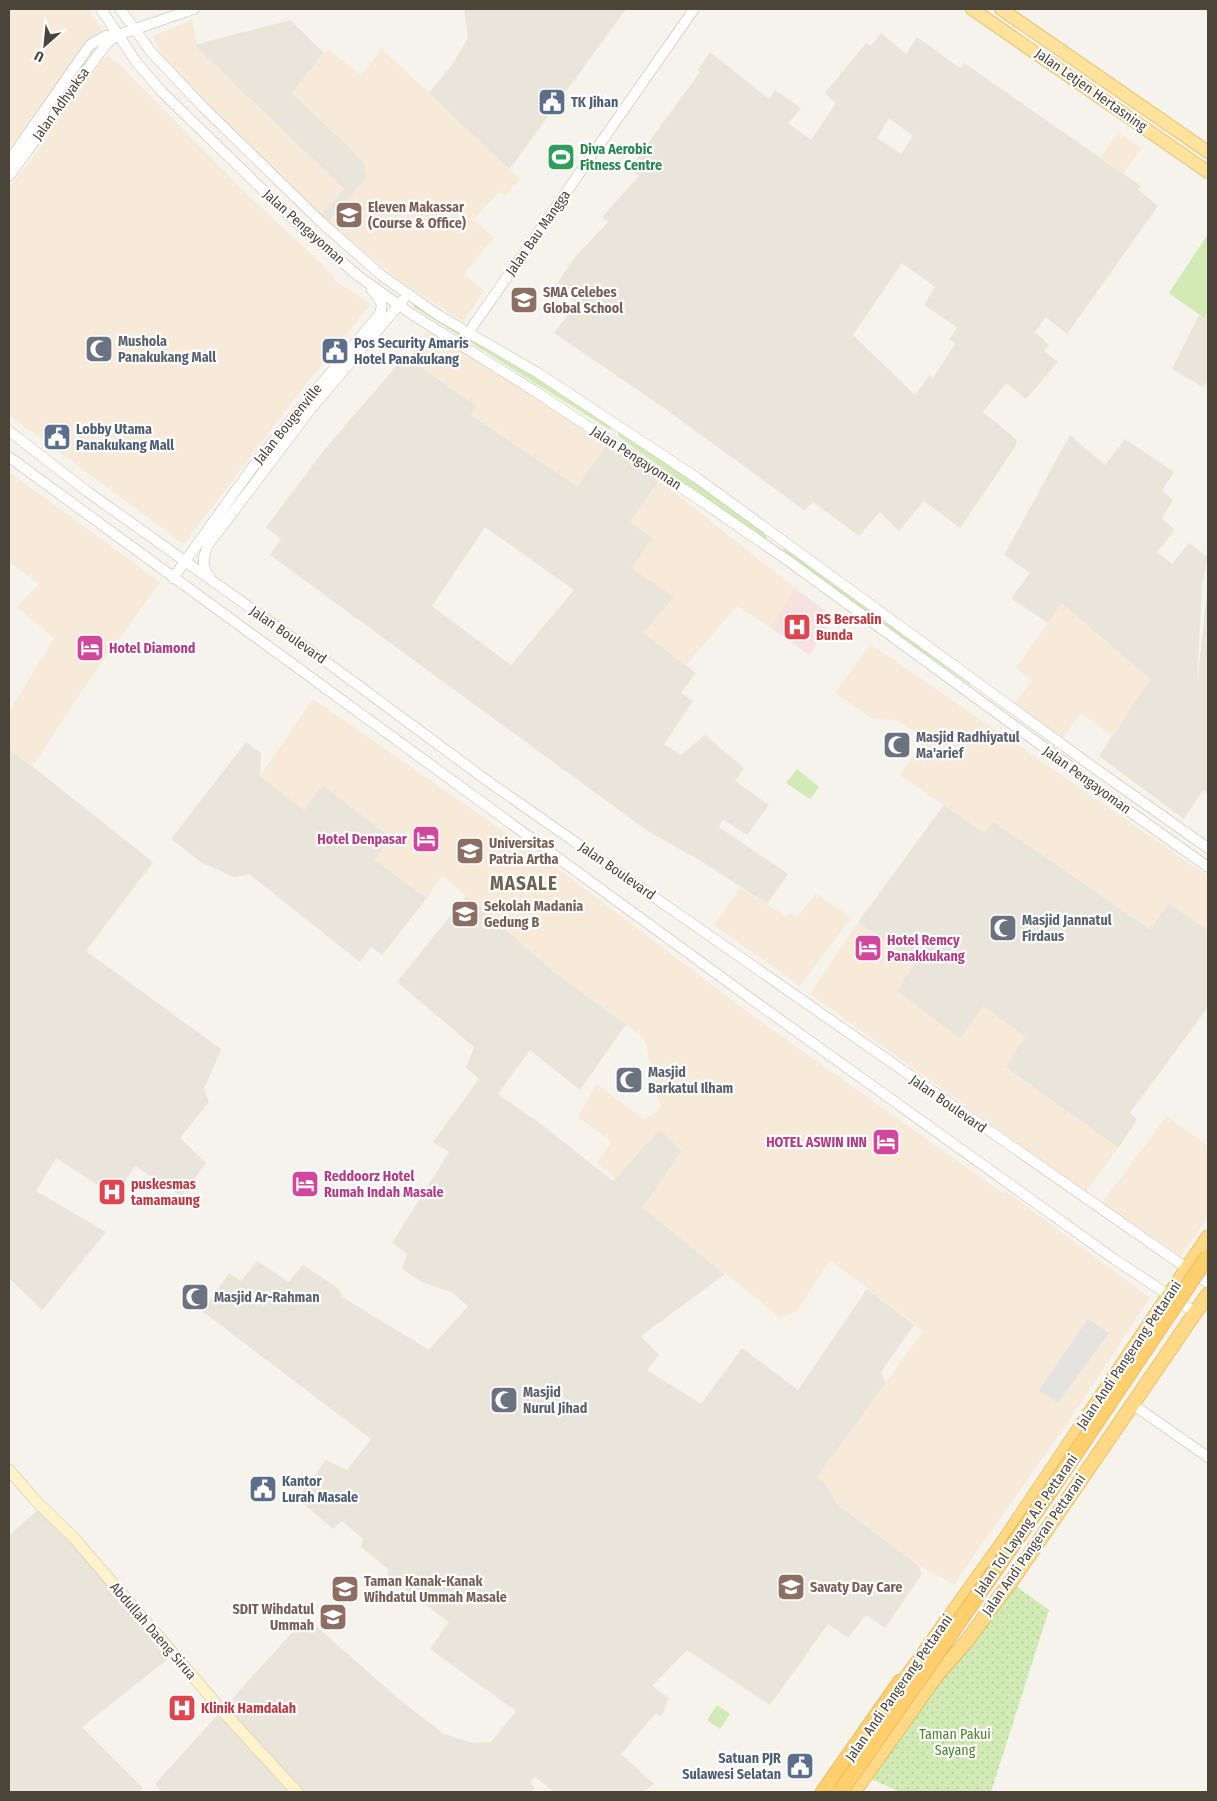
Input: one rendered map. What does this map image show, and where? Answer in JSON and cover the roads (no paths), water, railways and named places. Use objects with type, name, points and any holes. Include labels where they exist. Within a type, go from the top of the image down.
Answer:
[{"type":"highway","name":"Jalan Andi Pangerang Pettarani","points":[[824,1792],[1006,1538],[1188,1270],[1208,1237]]},
{"type":"highway","name":"Jalan Tol Layang A.P. Pettarani","points":[[840,1792],[1046,1498],[1208,1256]]},
{"type":"highway","name":"Jalan Tol Layang A.P. Pettarani","points":[[847,1792],[993,1586],[1208,1268]]},
{"type":"highway","name":"Jalan Andi Pangeran Pettarani","points":[[854,1792],[937,1675],[966,1642],[1031,1552],[1208,1294]]},
{"type":"highway","points":[[1006,1538],[1005,1547],[1011,1556],[1021,1558],[1031,1552]]},
{"type":"highway","points":[[971,1585],[986,1577],[994,1580],[998,1585],[999,1591],[996,1600]]},
{"type":"highway","points":[[824,1792],[904,1678]]},
{"type":"main road","name":"Jalan Letjen Hertasning","points":[[972,9],[1050,61],[1208,172]]},
{"type":"main road","name":"Jalan Letjen Hertasning","points":[[1001,9],[1059,47],[1208,152]]},
{"type":"main road","points":[[1050,61],[1059,47]]},
{"type":"main road","name":"Abdullah Daeng Sirua","points":[[9,1470],[37,1502],[74,1538],[196,1681],[297,1792]]},
{"type":"main road","points":[[818,1792],[879,1706],[904,1678]]},
{"type":"street","name":"Jalan Pengayoman","points":[[101,9],[118,35],[162,92],[313,237],[357,274],[399,305],[608,439],[790,562],[1071,767],[1084,779],[1208,867]]},
{"type":"street","name":"Jalan Pengayoman","points":[[120,9],[134,30],[165,68],[260,164],[350,249],[407,294],[468,333],[538,373],[618,424],[697,478],[1092,767],[1208,848]]},
{"type":"street","name":"Jalan Adhyaksa","points":[[9,161],[90,46],[105,36],[118,35],[194,9]]},
{"type":"street","name":"Jalan Bau Mangga","points":[[468,333],[694,9]]},
{"type":"street","name":"Jalan Adhyaksa","points":[[9,176],[100,51],[118,35]]},
{"type":"street","points":[[248,176],[260,164]]},
{"type":"street","name":"Jalan Bougenville","points":[[215,583],[204,569],[203,561],[208,545],[287,432],[381,312],[382,303],[380,298],[357,274]]},
{"type":"street","name":"Jalan Bougenville","points":[[173,578],[260,457],[287,432],[407,294]]},
{"type":"street","points":[[608,439],[618,424]]},
{"type":"street","name":"Jalan Boulevard","points":[[9,430],[88,492],[186,561],[489,782],[1208,1284]]},
{"type":"street","name":"Jalan Boulevard","points":[[9,456],[173,578],[1004,1181],[1196,1313]]},
{"type":"street","points":[[1132,1404],[1208,1457]]},
{"type":"place","name":"TK Jihan","points":[[552,102]]},
{"type":"place","name":"Diva Aerobic Fitness Centre","points":[[561,157]]},
{"type":"place","name":"Eleven Makassar (Course & Office)","points":[[349,215]]},
{"type":"place","name":"SMA Celebes Global School","points":[[524,300]]},
{"type":"place","name":"Mushola Panakukang Mall","points":[[99,349]]},
{"type":"place","name":"Pos Security Amaris Hotel Panakukang","points":[[335,351]]},
{"type":"place","name":"Lobby Utama Panakukang Mall","points":[[57,437]]},
{"type":"place","name":"RS Bersalin Bunda","points":[[797,627]]},
{"type":"place","name":"Hotel Diamond","points":[[90,648]]},
{"type":"place","name":"Masjid Radhiyatul Ma'arief","points":[[897,745]]},
{"type":"place","name":"Hotel Denpasar","points":[[426,839]]},
{"type":"place","name":"Universitas Patria Artha","points":[[470,851]]},
{"type":"place","name":"Sekolah Madania Gedung B","points":[[465,914]]},
{"type":"place","name":"Masjid Jannatul Firdaus","points":[[1003,928]]},
{"type":"place","name":"Hotel Remcy Panakkukang","points":[[868,948]]},
{"type":"place","name":"Masjid Barkatul Ilham","points":[[629,1080]]},
{"type":"place","name":"HOTEL ASWIN INN","points":[[886,1142]]},
{"type":"place","name":"Reddoorz Hotel Rumah Indah Masale","points":[[305,1184]]},
{"type":"place","name":"puskesmas tamamaung","points":[[112,1192]]},
{"type":"place","name":"Masjid Ar-Rahman","points":[[195,1297]]},
{"type":"place","name":"Masjid Nurul Jihad","points":[[504,1400]]},
{"type":"place","name":"Kantor Lurah Masale","points":[[263,1489]]},
{"type":"place","name":"Savaty Day Care","points":[[791,1587]]},
{"type":"place","name":"Taman Kanak-Kanak Wihdatul Ummah Masale","points":[[345,1589]]},
{"type":"place","name":"SDIT Wihdatul Ummah","points":[[333,1617]]},
{"type":"place","name":"Klinik Hamdalah","points":[[182,1708]]},
{"type":"place","name":"Satuan PJR Sulawesi Selatan","points":[[800,1766]]},
{"type":"district","name":"MASALE","points":[[524,883]]},
{"type":"park label","name":"Taman Pakui Sayang","points":[[955,1742]]}]
